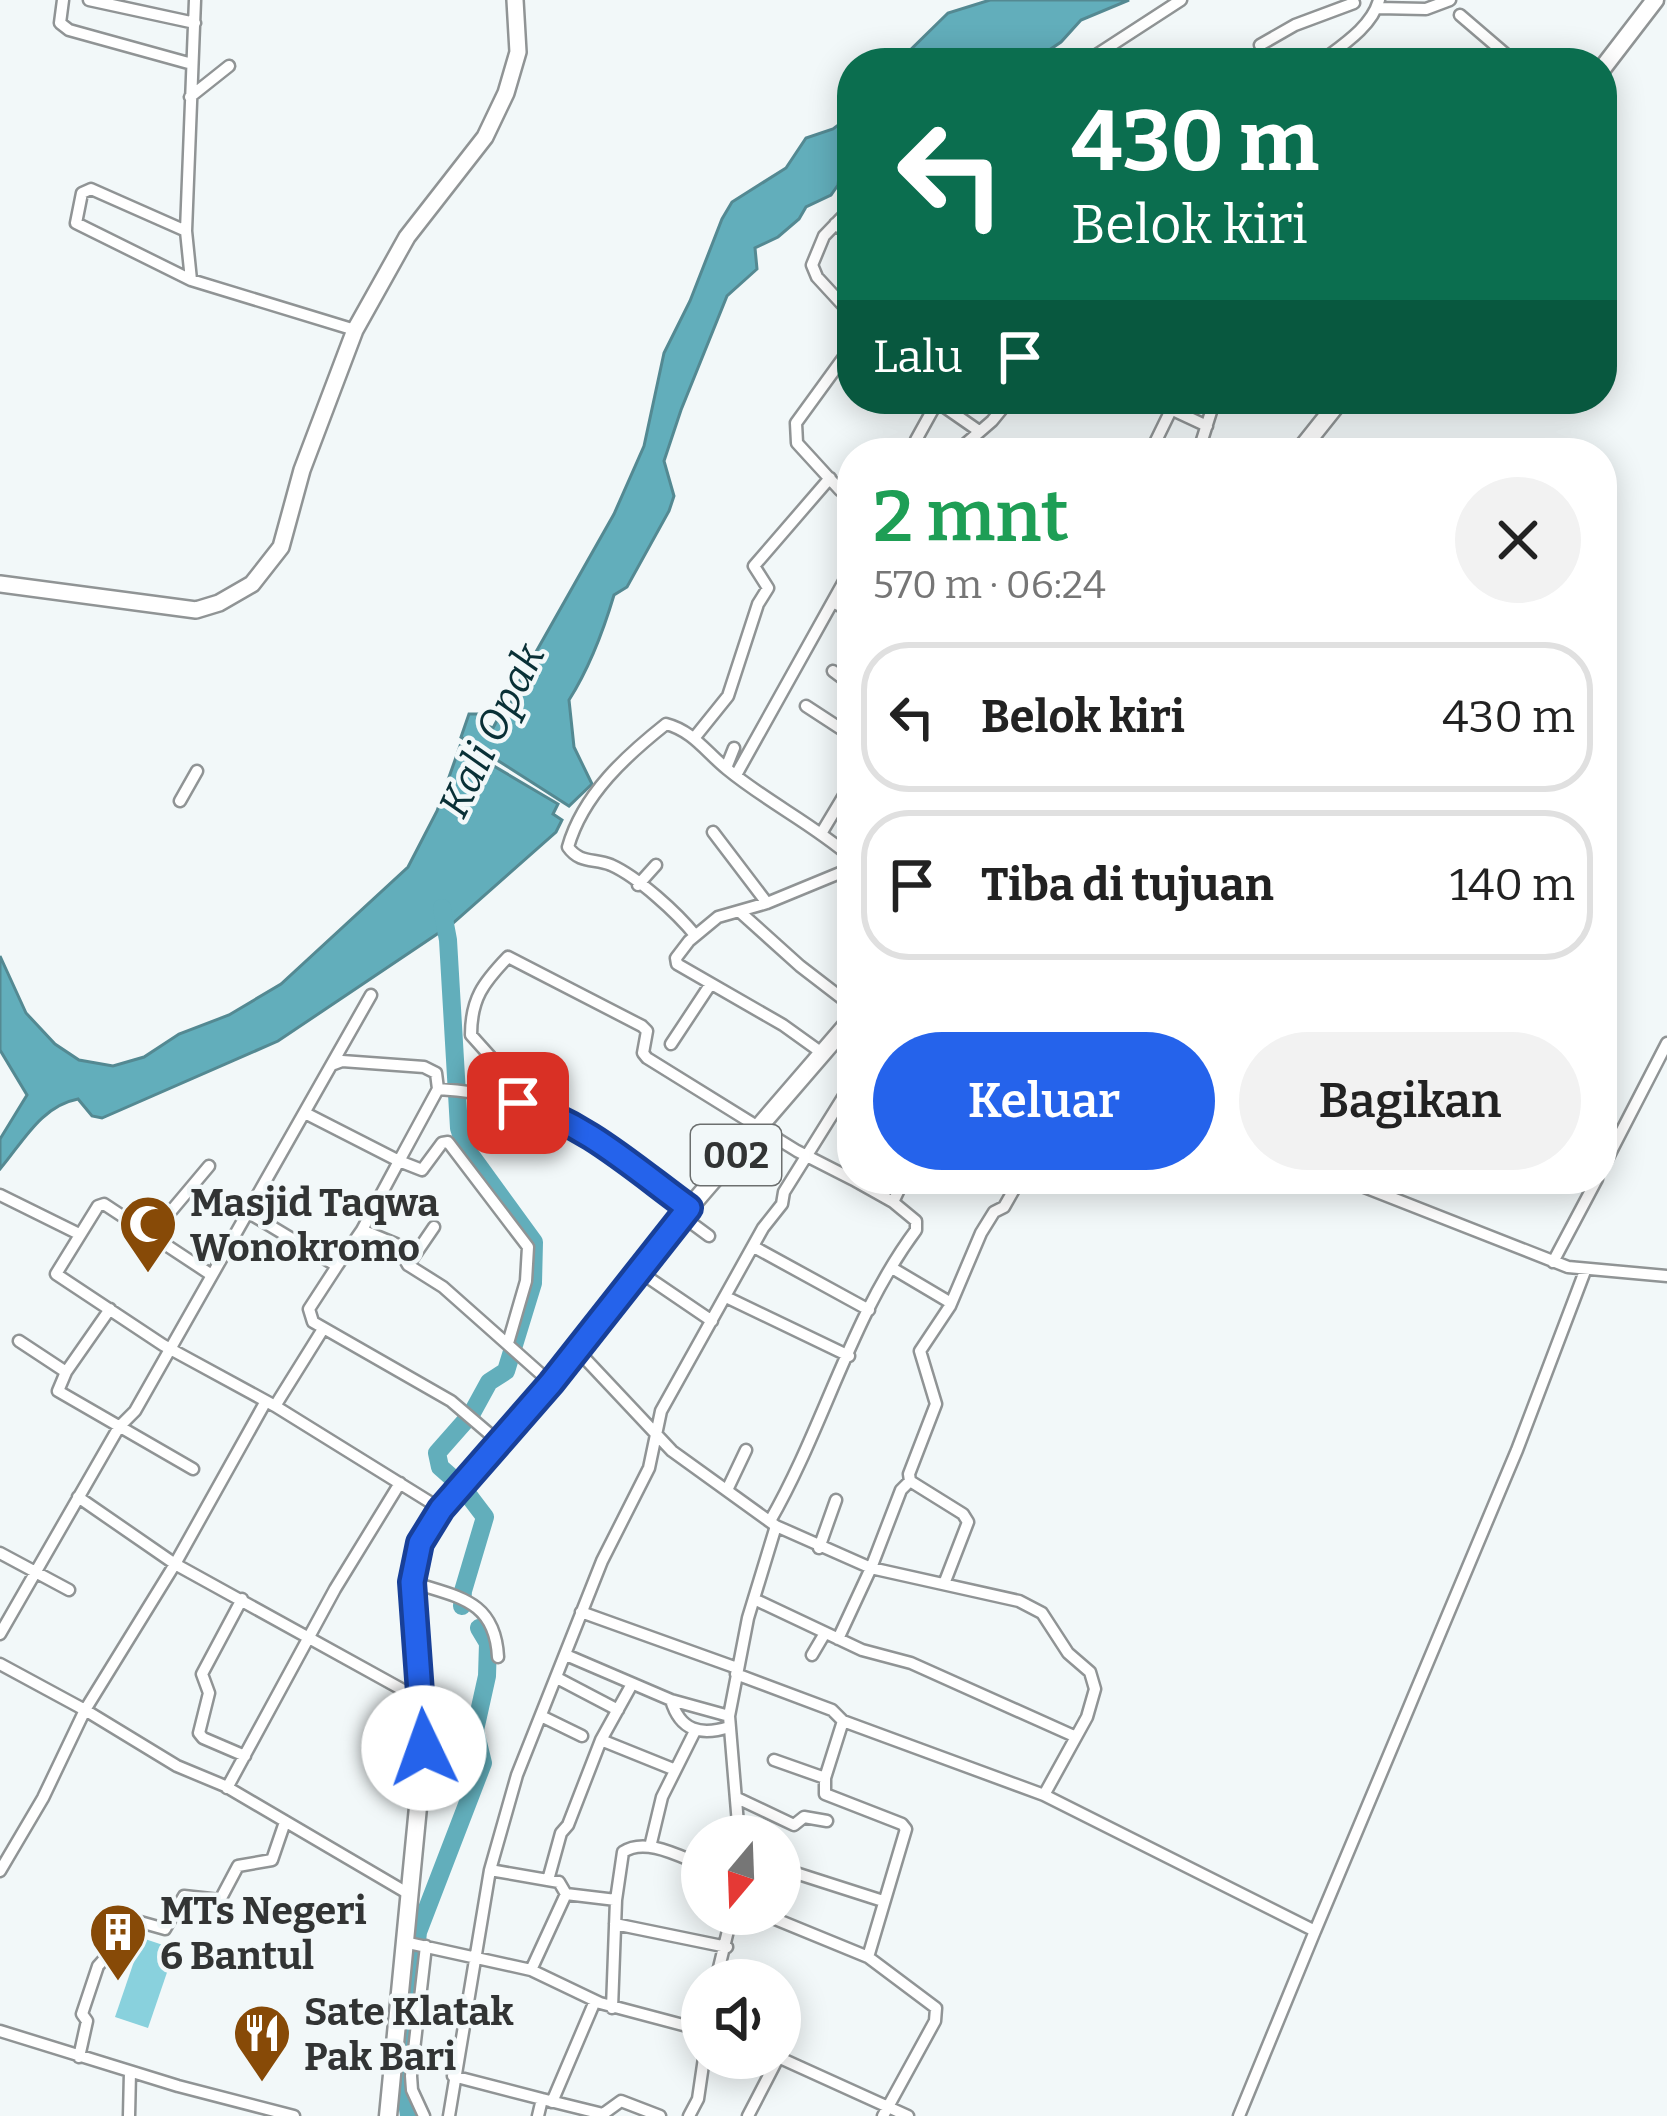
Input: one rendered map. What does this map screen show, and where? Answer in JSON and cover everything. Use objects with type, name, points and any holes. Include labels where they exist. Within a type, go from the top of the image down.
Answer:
[{"type":"main road","points":[[1617,49],[1652,1]]},
{"type":"main road","points":[[1310,438],[1329,414]]},
{"type":"main road","name":"002","points":[[388,2116],[416,1944],[409,1894],[424,1748],[412,1582],[420,1543],[441,1509],[837,1036]]},
{"type":"street","points":[[63,0],[60,23],[69,30],[192,64]]},
{"type":"street","points":[[89,0],[195,23]]},
{"type":"street","points":[[191,280],[186,231],[195,0]]},
{"type":"street","points":[[0,584],[196,610],[252,584],[281,547],[302,470],[355,330],[406,237],[496,117],[518,52],[515,0]]},
{"type":"street","points":[[1107,48],[1181,0]]},
{"type":"street","points":[[1337,48],[1364,26],[1378,4],[1426,9],[1450,0]]},
{"type":"street","points":[[1260,44],[1295,25],[1354,4],[1364,26]]},
{"type":"street","points":[[1460,15],[1498,48]]},
{"type":"street","points":[[190,97],[230,66]]},
{"type":"street","points":[[186,231],[91,189],[82,193],[76,223],[191,280],[355,330]]},
{"type":"street","points":[[835,224],[824,236],[812,265],[837,299]]},
{"type":"street","points":[[837,367],[796,423],[797,443],[837,484]]},
{"type":"street","points":[[955,414],[979,431]]},
{"type":"street","points":[[971,438],[995,414]]},
{"type":"street","points":[[1180,414],[1207,426]]},
{"type":"street","points":[[1203,438],[1211,414]]},
{"type":"street","points":[[694,737],[728,696],[746,634],[768,588],[754,566],[830,478]]},
{"type":"street","points":[[731,772],[837,594]]},
{"type":"street","points":[[833,602],[837,604]]},
{"type":"street","points":[[833,671],[837,674]]},
{"type":"street","points":[[806,706],[837,726]]},
{"type":"street","points":[[695,935],[680,917],[613,866],[587,861],[568,847],[574,826],[619,761],[660,728],[670,724],[694,737],[731,772],[837,845]]},
{"type":"street","points":[[731,772],[734,748]]},
{"type":"street","points":[[180,801],[196,771]]},
{"type":"street","points":[[822,832],[837,807]]},
{"type":"street","points":[[713,832],[767,903]]},
{"type":"street","points":[[638,885],[656,865]]},
{"type":"street","points":[[822,1053],[675,961],[695,935],[718,917],[837,874]]},
{"type":"street","points":[[740,912],[837,994]]},
{"type":"street","points":[[497,1096],[497,1064],[471,1035],[471,1013],[473,1000],[508,957],[642,1026],[647,1030],[647,1058],[837,1172]]},
{"type":"street","points":[[670,1044],[710,985]]},
{"type":"street","points":[[0,1634],[249,1213],[371,995]]},
{"type":"street","points":[[1617,1139],[1667,1043]]},
{"type":"street","points":[[332,1065],[342,1060],[424,1067],[436,1073],[442,1089]]},
{"type":"street","points":[[442,1089],[497,1096],[585,1130],[709,1235]]},
{"type":"street","points":[[442,1089],[362,1230],[309,1310],[311,1319],[323,1329],[452,1401],[500,1442]]},
{"type":"street","points":[[449,2116],[490,1870],[517,1774],[581,1612],[644,1481],[669,1393],[837,1107]]},
{"type":"street","points":[[305,1113],[422,1170],[442,1143],[448,1142],[520,1233],[530,1260],[510,1346]]},
{"type":"street","points":[[152,1235],[209,1166]]},
{"type":"street","points":[[737,1815],[729,1722],[736,1671],[772,1523],[869,1310],[917,1224],[879,1194]]},
{"type":"street","points":[[893,1202],[897,1194]]},
{"type":"street","points":[[944,1584],[967,1517],[910,1481],[936,1404],[920,1352],[951,1303],[981,1233],[1011,1194]]},
{"type":"street","points":[[1383,1194],[1553,1262],[1585,1271],[1667,1276]]},
{"type":"street","points":[[1553,1262],[1589,1194]]},
{"type":"street","points":[[0,1195],[79,1234]]},
{"type":"street","points":[[210,1274],[104,1204],[98,1206],[56,1274],[169,1348],[271,1404],[441,1509]]},
{"type":"street","points":[[249,1213],[337,1266]]},
{"type":"street","points":[[408,1264],[434,1227]]},
{"type":"street","points":[[362,1230],[395,1244],[408,1264],[443,1287],[551,1383]]},
{"type":"street","points":[[754,1247],[869,1310]]},
{"type":"street","points":[[892,1268],[951,1303]]},
{"type":"street","points":[[1238,2116],[1525,1430],[1585,1271]]},
{"type":"street","points":[[640,1272],[712,1321]]},
{"type":"street","points":[[726,1297],[848,1356]]},
{"type":"street","points":[[110,1309],[58,1387],[61,1394],[193,1469]]},
{"type":"street","points":[[0,1871],[43,1798],[86,1709],[271,1404],[323,1329]]},
{"type":"street","points":[[19,1341],[67,1372]]},
{"type":"street","points":[[577,1350],[654,1434],[772,1523],[871,1568],[1018,1601],[1042,1613],[1068,1653],[1094,1679],[1095,1699],[1044,1795]]},
{"type":"street","points":[[727,1490],[746,1450]]},
{"type":"street","points":[[812,1655],[831,1636],[871,1568],[901,1490],[910,1481]]},
{"type":"street","points":[[227,1788],[400,1483]]},
{"type":"street","points":[[77,1497],[175,1564],[423,1701]]},
{"type":"street","points":[[819,1548],[836,1501]]},
{"type":"street","points":[[0,1552],[69,1590]]},
{"type":"street","points":[[412,1582],[461,1597],[488,1623],[499,1657]]},
{"type":"street","points":[[242,1599],[202,1674],[209,1693],[199,1734],[245,1756]]},
{"type":"street","points":[[754,1599],[831,1636],[889,1660],[910,1663],[1074,1736]]},
{"type":"street","points":[[581,1612],[832,1709],[843,1721],[1044,1795],[1315,1931]]},
{"type":"street","points":[[566,1655],[729,1722]]},
{"type":"street","points":[[0,1664],[409,1894]]},
{"type":"street","points":[[557,1678],[618,1710]]},
{"type":"street","points":[[548,1880],[561,1833],[571,1819],[601,1740],[632,1684]]},
{"type":"street","points":[[671,1700],[680,1722],[695,1731]]},
{"type":"street","points":[[541,1716],[582,1736]]},
{"type":"street","points":[[843,1721],[825,1778],[825,1794],[906,1829],[868,1957]]},
{"type":"street","points":[[650,1846],[662,1797],[695,1731],[729,1722]]},
{"type":"street","points":[[601,1740],[673,1769]]},
{"type":"street","points":[[774,1760],[825,1778]]},
{"type":"street","points":[[736,1798],[794,1825],[804,1817],[827,1821]]},
{"type":"street","points":[[80,2056],[87,2021],[82,2014],[98,1966],[116,1946],[125,1924],[133,1920],[165,1929],[184,1896],[220,1900],[238,1866],[270,1862],[285,1822]]},
{"type":"street","points":[[612,2008],[616,1900],[623,1852],[633,1846],[650,1846],[681,1857]]},
{"type":"street","points":[[490,1870],[562,1884],[566,1894],[531,1970]]},
{"type":"street","points":[[801,1875],[883,1901]]},
{"type":"street","points":[[566,1894],[616,1900]]},
{"type":"street","points":[[615,1924],[727,1947]]},
{"type":"street","points":[[801,1930],[868,1957],[936,2008],[935,2021],[885,2112]]},
{"type":"street","points":[[723,1959],[729,1935]]},
{"type":"street","points":[[424,2116],[411,2076],[416,1944],[531,1970],[612,2008],[681,2023]]},
{"type":"street","points":[[538,2116],[595,2001]]},
{"type":"street","points":[[0,2031],[294,2116]]},
{"type":"street","points":[[801,2069],[885,2112],[908,2116]]},
{"type":"street","points":[[129,2116],[130,2072]]},
{"type":"street","points":[[453,2076],[602,2114],[621,2101],[660,2116]]},
{"type":"street","points":[[689,2116],[701,2079]]},
{"type":"street","points":[[748,2116],[768,2079]]},
{"type":"shaded area","points":[[142,1938],[175,1949],[148,2028],[115,2017]]},
{"type":"water","points":[[990,0],[1129,0],[1081,20],[1052,48],[912,48],[948,13]]},
{"type":"water","name":"Kali Opak","points":[[837,126],[837,186],[831,195],[806,207],[778,237],[755,248],[757,269],[727,296],[681,410],[664,461],[674,496],[669,511],[627,587],[614,595],[595,649],[569,700],[574,747],[592,784],[569,806],[461,737],[469,714],[484,714],[482,724],[493,728],[508,711],[519,682],[614,514],[644,446],[664,353],[732,202],[786,168],[806,138]]},
{"type":"water","points":[[460,746],[558,804],[553,814],[562,820],[556,832],[452,924],[278,1041],[102,1118],[92,1116],[78,1099],[65,1103],[34,1126],[0,1169],[0,1139],[27,1095],[0,1050],[0,956],[26,1013],[55,1044],[79,1060],[113,1066],[144,1057],[179,1034],[229,1015],[281,984],[408,867],[437,811]]},
{"type":"waterway","points":[[442,908],[459,1128],[465,1147],[534,1242],[533,1283],[506,1371],[489,1382],[472,1413]]},
{"type":"waterway","points":[[457,1482],[440,1467],[437,1453],[467,1419]]},
{"type":"waterway","points":[[462,1606],[485,1517],[466,1492]]},
{"type":"waterway","points":[[409,2116],[403,2074],[418,1932],[483,1763],[475,1730],[487,1676],[488,1643],[479,1628]]},
{"type":"place","name":"Masjid Taqwa Wonokromo","points":[[148,1275]]},
{"type":"place","name":"MTs Negeri 6 Bantul","points":[[118,1983]]},
{"type":"place","name":"Sate Klatak Pak Bari","points":[[262,2084]]},
{"type":"route","points":[[424,1748],[412,1582],[420,1543],[441,1509],[551,1383],[689,1208],[585,1130],[518,1103]]}]
